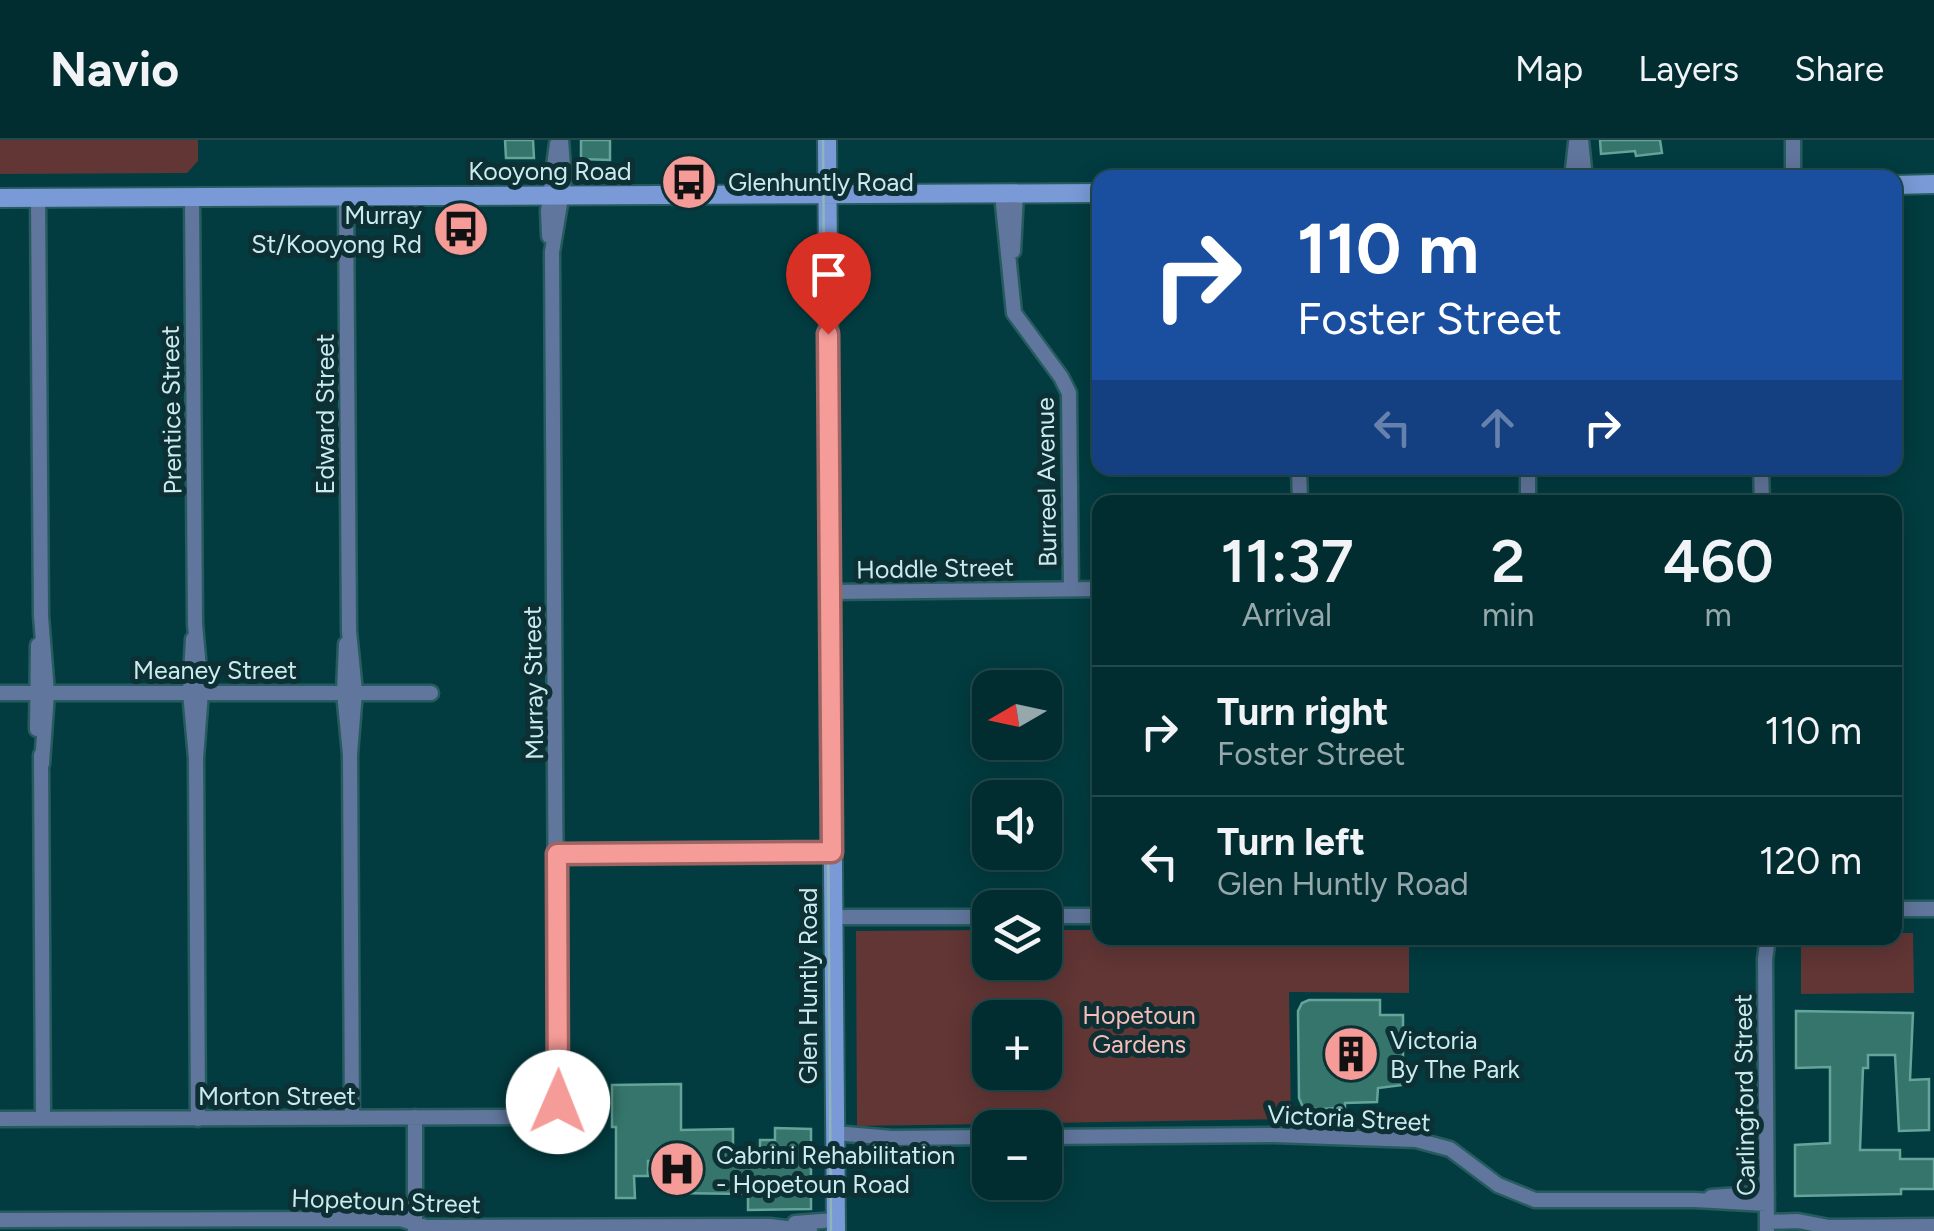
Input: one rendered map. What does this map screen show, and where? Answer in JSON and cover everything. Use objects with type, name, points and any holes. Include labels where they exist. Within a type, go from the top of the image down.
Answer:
[{"type":"street","name":"Murray Street","points":[[554,1111],[559,1093],[552,252],[548,228],[556,196],[559,140]]},
{"type":"street","name":"Glen Huntly Road","points":[[827,140],[836,1225]]},
{"type":"street","points":[[1573,170],[1579,140]]},
{"type":"street","points":[[1579,140],[1584,170]]},
{"type":"street","points":[[1793,140],[1793,170]]},
{"type":"street","points":[[1902,185],[1934,184]]},
{"type":"street","name":"Kooyong Road","points":[[0,198],[1092,193]]},
{"type":"street","name":"Burreel Avenue","points":[[1009,194],[1017,320],[1061,377],[1068,393],[1071,589]]},
{"type":"street","name":"Prentice Street","points":[[192,196],[198,1118]]},
{"type":"street","name":"Edward Street","points":[[346,197],[349,630],[344,651],[350,692],[352,1118]]},
{"type":"street","points":[[38,198],[43,1119]]},
{"type":"street","name":"Hoddle Street","points":[[830,592],[1092,588]]},
{"type":"street","name":"Meaney Street","points":[[0,694],[431,693]]},
{"type":"street","points":[[557,854],[832,852]]},
{"type":"street","points":[[1902,909],[1934,909]]},
{"type":"street","points":[[833,917],[972,916]]},
{"type":"street","points":[[1062,916],[1092,916]]},
{"type":"street","name":"Carlingford Street","points":[[1765,945],[1768,1226]]},
{"type":"street","name":"Morton Street","points":[[0,1119],[544,1116],[554,1111]]},
{"type":"street","points":[[415,1117],[415,1227]]},
{"type":"street","name":"Victoria Street","points":[[1062,1137],[1274,1135],[1416,1140],[1450,1148],[1498,1185],[1535,1200],[1695,1200],[1731,1194],[1767,1198]]},
{"type":"street","points":[[834,1139],[972,1137]]},
{"type":"street","name":"Hopetoun Street","points":[[0,1220],[400,1219],[415,1227],[836,1225]]},
{"type":"street","points":[[1768,1226],[1798,1221],[1829,1227],[1934,1226]]},
{"type":"street","name":"Hopetoun Street","points":[[770,1226],[810,1231]]},
{"type":"street","points":[[1811,1231],[1829,1227]]},
{"type":"green space","points":[[0,140],[198,140],[198,161],[187,173],[0,174]]},
{"type":"green space","name":"Hopetoun Gardens","points":[[972,930],[972,980],[1062,980],[1062,930],[1092,930],[1092,945],[1409,945],[1409,993],[1289,992],[1291,1119],[1062,1123],[1062,1110],[972,1110],[972,1124],[857,1126],[856,931]]},
{"type":"green space","points":[[1902,933],[1913,933],[1914,993],[1801,994],[1801,945],[1902,945]]},
{"type":"building","points":[[505,140],[533,140],[534,158],[506,158]]},
{"type":"building","points":[[581,140],[610,140],[610,160],[581,159]]},
{"type":"building","points":[[1600,140],[1660,140],[1662,153],[1601,154]]},
{"type":"building","name":"Victoria By The Park","points":[[1309,1000],[1380,1000],[1380,1015],[1403,1015],[1403,1085],[1378,1088],[1377,1102],[1345,1103],[1345,1107],[1324,1109],[1302,1105],[1298,1011]]},
{"type":"building","points":[[1796,1011],[1913,1013],[1910,1080],[1929,1079],[1929,1130],[1899,1131],[1895,1055],[1868,1055],[1868,1068],[1863,1068],[1860,1150],[1900,1150],[1900,1159],[1934,1159],[1934,1189],[1901,1189],[1901,1194],[1795,1196],[1795,1145],[1830,1143],[1830,1067],[1796,1068]]},
{"type":"building","name":"Cabrini Rehabilitation - Hopetoun Road","points":[[681,1084],[681,1130],[733,1129],[733,1151],[760,1152],[760,1140],[775,1140],[775,1128],[811,1129],[811,1209],[748,1210],[748,1194],[671,1193],[671,1161],[648,1161],[648,1176],[634,1176],[635,1198],[616,1198],[612,1085]]},
{"type":"tram line","points":[[823,140],[831,1231]]},
{"type":"place","name":"Glenhuntly Road","points":[[689,182]]},
{"type":"place","name":"Murray St/Kooyong Rd","points":[[461,229]]},
{"type":"place","name":"Victoria By The Park","points":[[1351,1054]]},
{"type":"place","name":"Cabrini Rehabilitation - Hopetoun Road","points":[[677,1169]]},
{"type":"route","points":[[558,1102],[557,854],[832,852],[828,334]]}]
